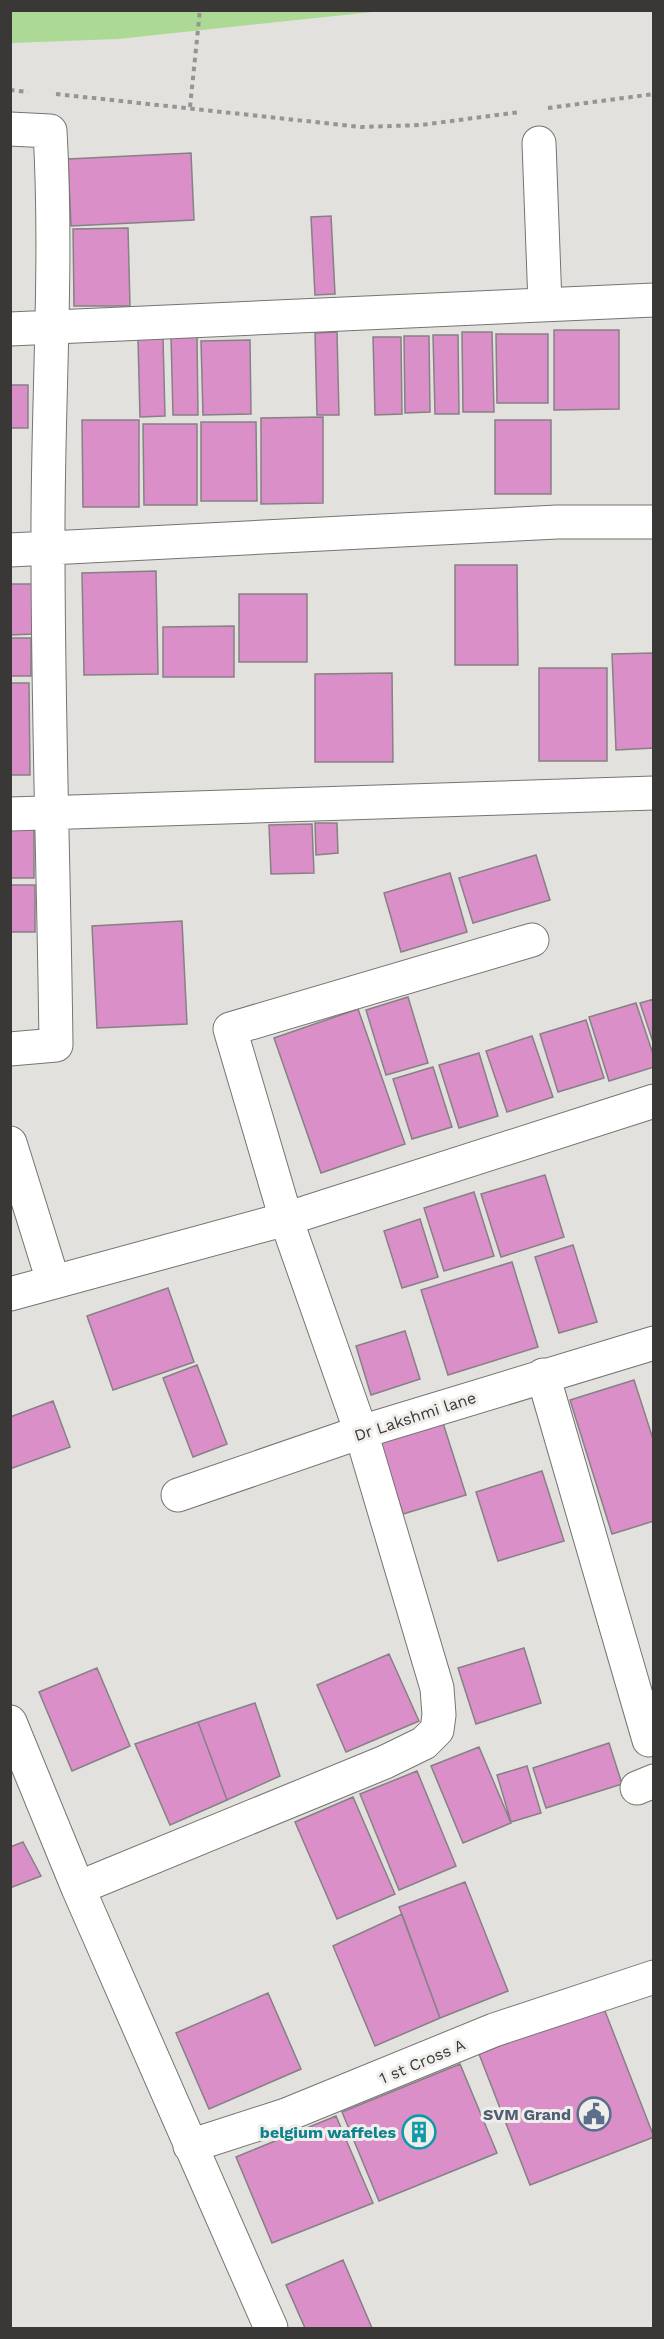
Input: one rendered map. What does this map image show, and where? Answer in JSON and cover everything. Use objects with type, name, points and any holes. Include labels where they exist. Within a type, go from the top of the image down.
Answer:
[{"type":"street","points":[[10,129],[50,131],[53,327],[48,548],[56,1045],[10,1049]]},
{"type":"street","points":[[539,143],[546,304]]},
{"type":"street","points":[[10,329],[654,300]]},
{"type":"street","points":[[10,550],[557,522],[654,522]]},
{"type":"street","points":[[10,814],[654,793]]},
{"type":"street","points":[[78,1888],[385,1762],[424,1743],[437,1730],[440,1715],[437,1688],[362,1432],[286,1219],[230,1029],[532,940]]},
{"type":"street","points":[[10,1294],[286,1219],[654,1101]]},
{"type":"street","points":[[10,1143],[53,1281]]},
{"type":"street","name":"Dr Lakshmi lane","points":[[178,1495],[362,1432],[654,1343]]},
{"type":"street","points":[[543,1375],[649,1740]]},
{"type":"street","points":[[10,1722],[78,1888],[271,2328]]},
{"type":"street","name":"1 st Cross A","points":[[190,2146],[286,2115],[494,2030],[654,1977]]},
{"type":"path","points":[[190,107],[200,10]]},
{"type":"path","points":[[10,90],[33,92]]},
{"type":"path","points":[[44,93],[362,127],[421,125],[526,111]]},
{"type":"path","points":[[537,110],[654,94]]},
{"type":"green space","points":[[10,11],[382,11],[118,39],[11,43]]},
{"type":"building","points":[[191,153],[194,220],[71,226],[68,159]]},
{"type":"building","points":[[331,216],[335,294],[315,295],[311,217]]},
{"type":"building","points":[[128,228],[130,306],[74,306],[73,229]]},
{"type":"building","points":[[554,330],[619,330],[619,409],[554,410]]},
{"type":"building","points":[[337,332],[339,415],[317,415],[315,333]]},
{"type":"building","points":[[462,332],[492,332],[494,412],[463,412]]},
{"type":"building","points":[[496,334],[548,334],[548,403],[497,403]]},
{"type":"building","points":[[433,335],[458,335],[459,414],[435,414]]},
{"type":"building","points":[[404,336],[429,336],[430,412],[405,413]]},
{"type":"building","points":[[171,337],[197,337],[198,415],[173,415]]},
{"type":"building","points":[[373,337],[401,337],[402,414],[375,415]]},
{"type":"building","points":[[163,338],[165,416],[140,417],[138,339]]},
{"type":"building","points":[[250,340],[251,414],[203,415],[201,341]]},
{"type":"building","points":[[10,385],[28,385],[28,428],[10,428]]},
{"type":"building","points":[[323,417],[323,503],[261,504],[261,418]]},
{"type":"building","points":[[82,420],[139,420],[139,507],[83,507]]},
{"type":"building","points":[[495,420],[551,420],[551,494],[495,494]]},
{"type":"building","points":[[201,422],[256,422],[257,501],[201,501]]},
{"type":"building","points":[[143,424],[197,424],[197,505],[144,505]]},
{"type":"building","points":[[455,565],[517,565],[518,665],[455,665]]},
{"type":"building","points":[[156,571],[158,674],[84,675],[82,573]]},
{"type":"building","points":[[10,584],[33,584],[33,634],[10,635]]},
{"type":"building","points":[[239,594],[307,594],[307,662],[239,662]]},
{"type":"building","points":[[234,626],[234,677],[163,677],[163,627]]},
{"type":"building","points":[[10,638],[31,638],[31,676],[10,676]]},
{"type":"building","points":[[654,653],[654,748],[616,750],[612,654]]},
{"type":"building","points":[[539,668],[607,668],[607,761],[539,761]]},
{"type":"building","points":[[392,673],[393,762],[315,762],[315,674]]},
{"type":"building","points":[[10,683],[29,683],[30,775],[10,775]]},
{"type":"building","points":[[315,823],[337,823],[338,853],[316,855]]},
{"type":"building","points":[[312,824],[314,873],[271,874],[269,825]]},
{"type":"building","points":[[10,829],[34,829],[34,878],[10,878]]},
{"type":"building","points":[[536,855],[550,900],[473,923],[459,878]]},
{"type":"building","points":[[450,873],[467,932],[401,952],[384,893]]},
{"type":"building","points":[[10,885],[35,885],[35,932],[10,932]]},
{"type":"building","points":[[182,921],[187,1024],[97,1028],[92,926]]},
{"type":"building","points":[[408,997],[428,1063],[386,1075],[366,1010]]},
{"type":"building","points":[[654,999],[654,1045],[640,1003]]},
{"type":"building","points":[[636,1003],[654,1057],[654,1067],[609,1081],[589,1017]]},
{"type":"building","points":[[358,1009],[405,1144],[321,1173],[274,1038]]},
{"type":"building","points":[[586,1020],[604,1078],[558,1092],[540,1034]]},
{"type":"building","points":[[532,1036],[553,1097],[507,1112],[486,1051]]},
{"type":"building","points":[[479,1053],[498,1116],[459,1128],[439,1065]]},
{"type":"building","points":[[433,1067],[452,1127],[412,1139],[393,1079]]},
{"type":"building","points":[[545,1175],[564,1237],[501,1257],[481,1194]]},
{"type":"building","points":[[474,1192],[494,1256],[444,1271],[424,1208]]},
{"type":"building","points":[[420,1219],[438,1277],[402,1288],[384,1231]]},
{"type":"building","points":[[573,1245],[597,1322],[559,1333],[535,1257]]},
{"type":"building","points":[[512,1262],[538,1347],[448,1375],[421,1290]]},
{"type":"building","points":[[168,1288],[194,1362],[113,1390],[87,1316]]},
{"type":"building","points":[[405,1331],[420,1379],[371,1395],[356,1346]]},
{"type":"building","points":[[197,1365],[227,1444],[193,1457],[163,1378]]},
{"type":"building","points":[[634,1380],[654,1442],[654,1521],[612,1534],[570,1400]]},
{"type":"building","points":[[53,1401],[70,1447],[10,1469],[10,1417]]},
{"type":"building","points":[[442,1420],[466,1495],[403,1514],[379,1439]]},
{"type":"building","points":[[542,1471],[564,1541],[498,1561],[476,1492]]},
{"type":"building","points":[[524,1648],[541,1703],[476,1724],[458,1668]]},
{"type":"building","points":[[389,1654],[419,1721],[346,1752],[317,1685]]},
{"type":"building","points":[[97,1668],[130,1746],[72,1771],[39,1692]]},
{"type":"building","points":[[255,1703],[280,1776],[227,1800],[198,1722]]},
{"type":"building","points":[[198,1722],[227,1800],[170,1825],[135,1744]]},
{"type":"building","points":[[609,1743],[622,1784],[546,1808],[533,1768]]},
{"type":"building","points":[[479,1747],[511,1823],[463,1843],[431,1766]]},
{"type":"building","points":[[527,1766],[541,1813],[511,1822],[497,1775]]},
{"type":"building","points":[[417,1771],[456,1866],[399,1890],[360,1794]]},
{"type":"building","points":[[353,1797],[395,1894],[337,1919],[295,1822]]},
{"type":"building","points":[[23,1842],[41,1876],[10,1888],[10,1847]]},
{"type":"building","points":[[465,1882],[508,1991],[440,2018],[399,1907]]},
{"type":"building","points":[[402,1914],[440,2018],[375,2046],[333,1946]]},
{"type":"building","points":[[268,1993],[301,2069],[209,2109],[176,2033]]},
{"type":"building","points":[[603,2006],[654,2137],[530,2185],[479,2054]]},
{"type":"building","name":"belgium waffeles","points":[[460,2064],[497,2153],[379,2201],[342,2112]]},
{"type":"building","points":[[336,2116],[373,2203],[272,2243],[236,2157]]},
{"type":"building","points":[[343,2260],[372,2328],[305,2328],[286,2285]]},
{"type":"place","name":"SVM Grand","points":[[594,2114]]},
{"type":"place","name":"belgium waffeles","points":[[419,2132]]}]
